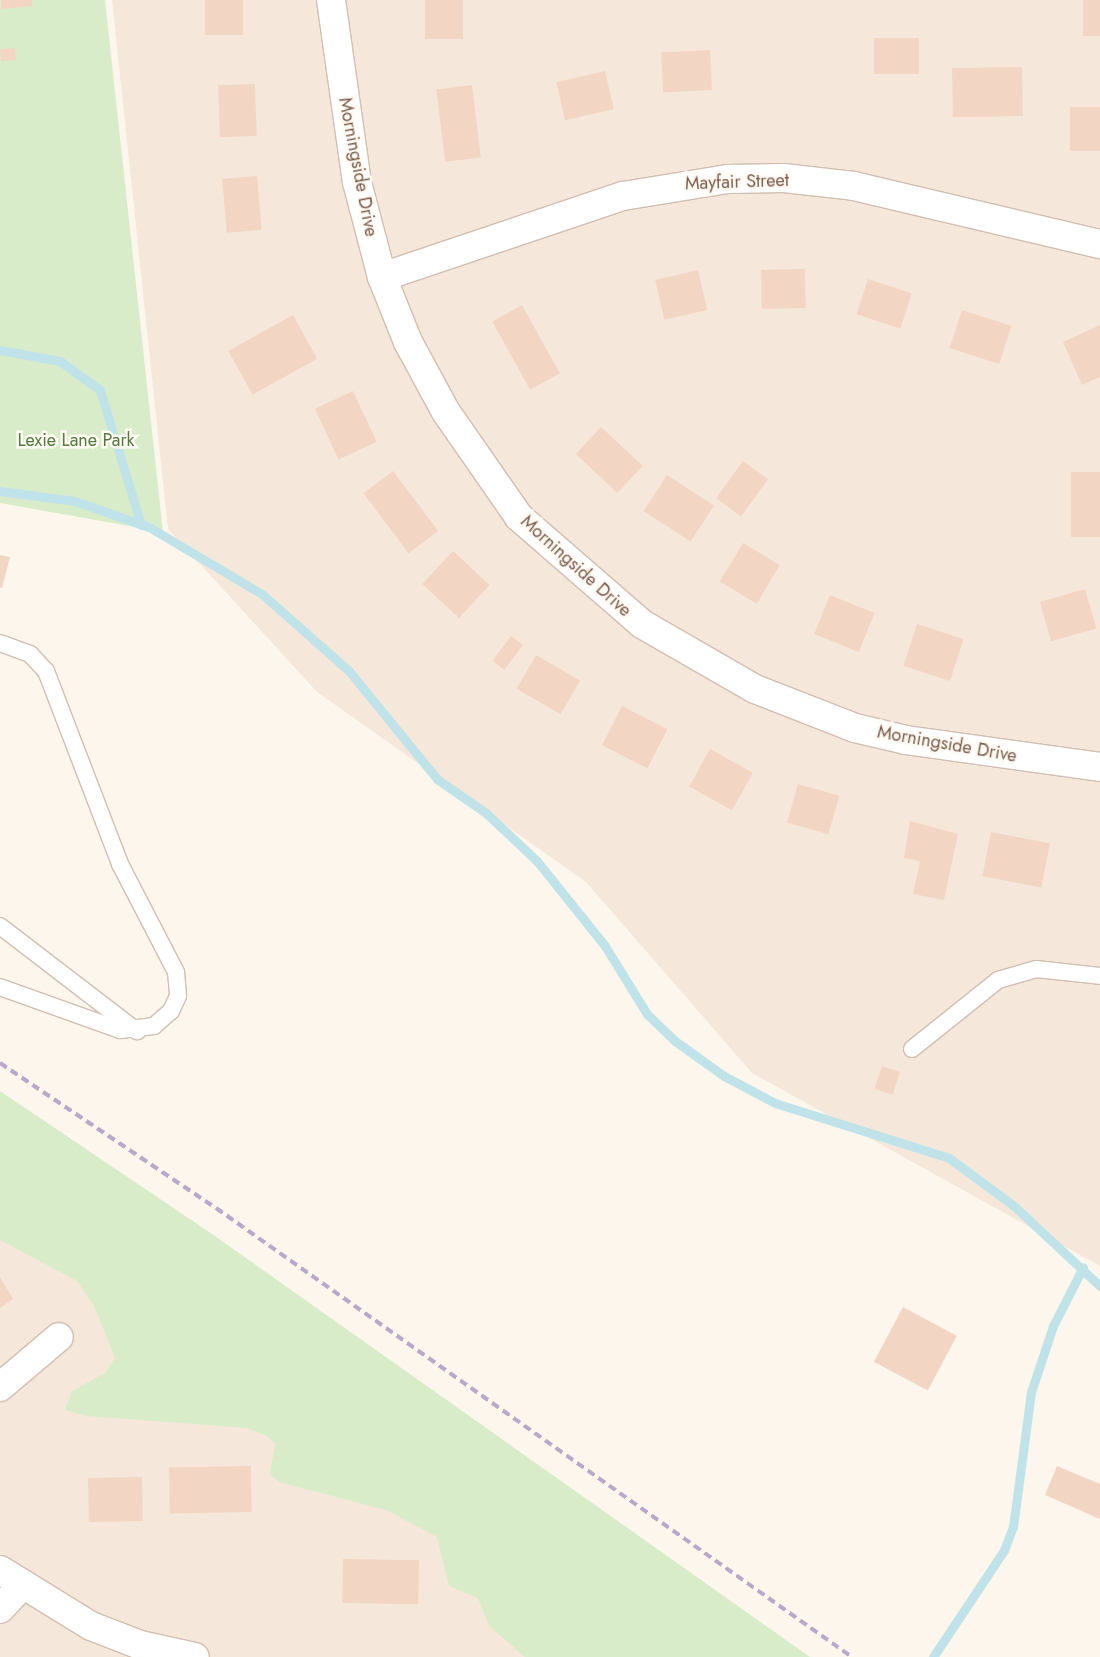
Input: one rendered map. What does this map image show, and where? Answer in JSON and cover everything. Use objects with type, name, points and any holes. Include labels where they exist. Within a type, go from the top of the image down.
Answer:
[{"type":"street","name":"Morningside Drive","points":[[331,0],[357,182],[382,277],[423,370],[482,467],[519,517],[642,624],[755,689],[855,728],[957,749],[1100,767]]},
{"type":"street","name":"Mayfair Street","points":[[382,277],[623,196],[728,179],[784,178],[854,186],[1100,244]]},
{"type":"street","points":[[0,1387],[59,1337]]},
{"type":"street","points":[[0,1570],[91,1626],[140,1645],[194,1657]]},
{"type":"street","points":[[0,1609],[23,1584]]},
{"type":"lane","points":[[0,643],[30,654],[46,671],[120,864],[176,972],[178,996],[171,1011],[154,1026],[137,1031],[108,1030],[0,987]]},
{"type":"lane","points":[[0,926],[137,1031]]},
{"type":"lane","points":[[912,1049],[998,980],[1036,969],[1100,976]]},
{"type":"shaded area","points":[[112,0],[1100,0],[1100,1266],[752,1073],[586,882],[317,692],[168,529]]},
{"type":"shaded area","points":[[0,1204],[674,1657],[0,1657]]},
{"type":"green space","name":"Lexie Lane Park","points":[[0,0],[105,0],[163,532],[0,503]]},
{"type":"green space","points":[[0,1091],[212,1234],[810,1657],[525,1657],[489,1626],[478,1598],[449,1586],[437,1537],[386,1510],[279,1482],[270,1474],[275,1443],[267,1436],[247,1428],[87,1416],[65,1410],[72,1391],[105,1373],[115,1358],[94,1306],[77,1281],[0,1240]]},
{"type":"building","points":[[1,0],[32,0],[32,6],[1,9]]},
{"type":"building","points":[[205,0],[243,0],[243,35],[205,35]]},
{"type":"building","points":[[425,0],[463,0],[463,39],[425,39]]},
{"type":"building","points":[[1083,0],[1100,0],[1100,36],[1083,36]]},
{"type":"building","points":[[874,38],[919,38],[919,74],[874,74]]},
{"type":"building","points":[[15,48],[16,60],[1,61],[0,49]]},
{"type":"building","points":[[710,50],[712,90],[663,93],[661,53]]},
{"type":"building","points":[[1022,67],[1023,116],[953,117],[952,68]]},
{"type":"building","points":[[605,71],[614,109],[565,120],[556,82]]},
{"type":"building","points":[[255,84],[257,136],[220,137],[218,85]]},
{"type":"building","points":[[472,85],[481,157],[445,162],[436,89]]},
{"type":"building","points":[[1070,107],[1100,107],[1100,151],[1070,151]]},
{"type":"building","points":[[257,176],[262,230],[227,233],[222,179]]},
{"type":"building","points":[[805,269],[806,308],[762,309],[761,270]]},
{"type":"building","points":[[698,270],[707,310],[664,320],[655,280]]},
{"type":"building","points":[[868,279],[912,293],[900,328],[857,314]]},
{"type":"building","points":[[522,305],[560,373],[530,390],[492,321]]},
{"type":"building","points":[[962,310],[1011,326],[999,364],[950,348]]},
{"type":"building","points":[[293,315],[317,359],[253,395],[228,351]]},
{"type":"building","points":[[1100,325],[1100,377],[1082,385],[1063,342]]},
{"type":"building","points":[[353,391],[377,442],[339,460],[315,409]]},
{"type":"building","points":[[601,427],[643,466],[617,493],[576,454]]},
{"type":"building","points":[[743,461],[768,479],[741,516],[716,498]]},
{"type":"building","points":[[393,471],[438,531],[409,553],[363,493]]},
{"type":"building","points":[[1071,472],[1100,472],[1100,537],[1071,537]]},
{"type":"building","points":[[667,475],[714,505],[691,542],[644,511]]},
{"type":"building","points":[[743,543],[780,565],[757,604],[720,582]]},
{"type":"building","points":[[453,551],[490,585],[459,618],[422,584]]},
{"type":"building","points":[[0,555],[10,557],[2,588],[0,588]]},
{"type":"building","points":[[1085,589],[1096,628],[1051,641],[1040,602]]},
{"type":"building","points":[[830,595],[875,613],[859,652],[814,634]]},
{"type":"building","points":[[917,624],[964,639],[950,681],[903,666]]},
{"type":"building","points":[[511,636],[523,645],[504,670],[492,661]]},
{"type":"building","points":[[536,655],[580,680],[561,714],[516,689]]},
{"type":"building","points":[[622,706],[667,729],[647,768],[602,745]]},
{"type":"building","points":[[710,749],[753,773],[732,810],[689,787]]},
{"type":"building","points":[[798,784],[839,796],[828,834],[787,822]]},
{"type":"building","points":[[910,821],[958,834],[944,900],[913,894],[920,861],[904,858]]},
{"type":"building","points":[[991,832],[1050,843],[1041,888],[982,876]]},
{"type":"building","points":[[882,1066],[900,1072],[893,1095],[875,1089]]},
{"type":"building","points":[[0,1277],[13,1299],[0,1308]]},
{"type":"building","points":[[903,1307],[957,1336],[928,1390],[874,1362]]},
{"type":"building","points":[[251,1466],[252,1512],[170,1513],[169,1467]]},
{"type":"building","points":[[1057,1466],[1100,1484],[1100,1519],[1045,1495]]},
{"type":"building","points":[[142,1477],[143,1521],[89,1522],[88,1478]]},
{"type":"building","points":[[343,1559],[419,1560],[418,1604],[342,1603]]},
{"type":"waterway","points":[[0,350],[60,361],[100,390],[141,525]]},
{"type":"waterway","points":[[0,491],[75,501],[149,527],[262,594],[349,671],[437,779],[486,813],[537,861],[605,946],[647,1014],[675,1041],[724,1076],[775,1103],[949,1158],[1013,1205],[1100,1286]]},
{"type":"waterway","points":[[933,1657],[1004,1550],[1013,1527],[1031,1392],[1053,1326],[1083,1267]]},
{"type":"railway","points":[[0,1063],[216,1208],[852,1657]]}]
